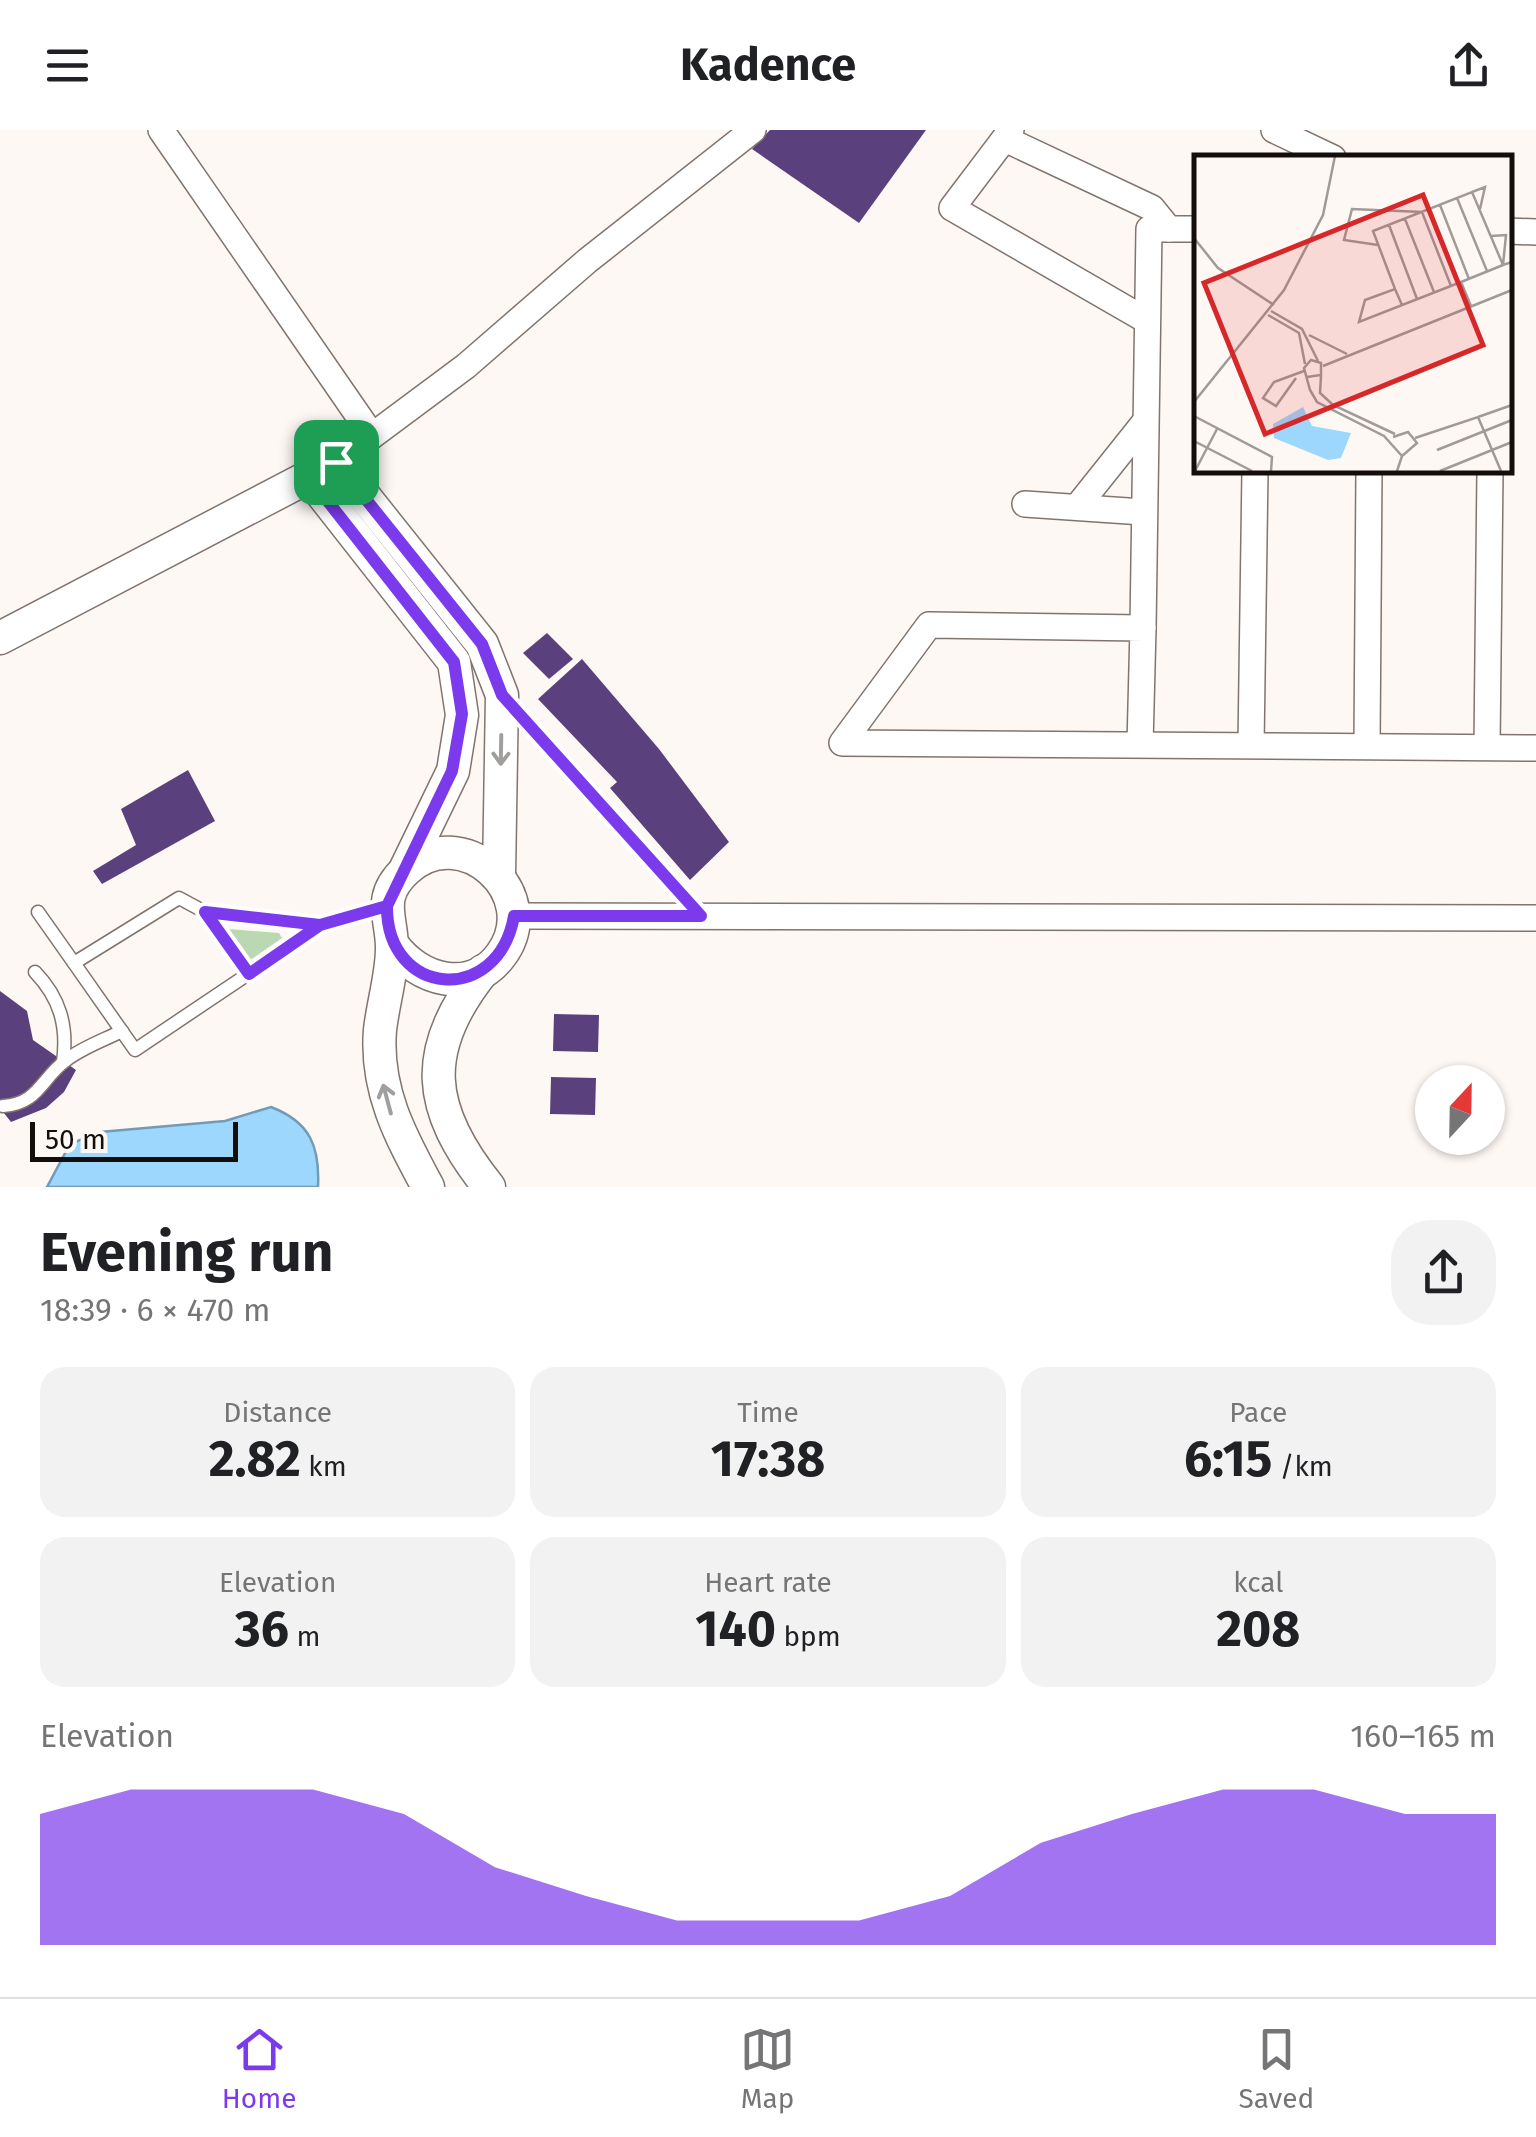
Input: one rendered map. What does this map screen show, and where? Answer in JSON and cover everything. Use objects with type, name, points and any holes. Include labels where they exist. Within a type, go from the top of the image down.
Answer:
[{"type":"street","points":[[161,130],[370,434]]},
{"type":"street","points":[[0,638],[322,469],[466,366],[587,260],[753,130]]},
{"type":"street","points":[[1274,130],[1327,155]]},
{"type":"street","points":[[1144,319],[952,208],[1008,134],[1152,208],[1169,229]]},
{"type":"street","points":[[1140,745],[1144,319],[1149,229],[1194,229]]},
{"type":"street","points":[[1077,508],[1144,423]]},
{"type":"street","points":[[322,469],[482,644],[502,695],[499,875]]},
{"type":"street","points":[[322,469],[454,662],[462,714],[452,771],[387,906],[393,945],[380,1033],[381,1078],[393,1123],[428,1187]]},
{"type":"street","points":[[1251,744],[1255,472]]},
{"type":"street","points":[[1367,746],[1369,472]]},
{"type":"street","points":[[1487,747],[1490,472]]},
{"type":"street","points":[[1026,504],[1143,512]]},
{"type":"street","points":[[1143,628],[929,625],[842,743],[1536,748]]},
{"type":"street","points":[[406,870],[441,853],[461,854],[482,861],[499,875],[510,894],[514,916],[500,957],[483,971],[455,1006],[436,1074],[442,1108],[488,1187]]},
{"type":"street","points":[[514,916],[1536,918]]},
{"type":"street","points":[[393,945],[421,973],[440,979],[462,979],[483,971]]},
{"type":"lane","points":[[502,695],[701,916]]},
{"type":"lane","points":[[74,962],[179,898],[205,912],[320,925]]},
{"type":"lane","points":[[38,912],[136,1050],[320,925],[387,906]]},
{"type":"lane","points":[[205,912],[249,974]]},
{"type":"lane","points":[[35,972],[53,990],[62,1016],[66,1039],[63,1062]]},
{"type":"lane","points":[[4,1106],[20,1105],[36,1095],[63,1062],[122,1030]]},
{"type":"green space","points":[[229,929],[279,933],[282,938],[249,961]]},
{"type":"water","points":[[271,1107],[295,1120],[310,1137],[317,1159],[318,1187],[47,1187],[70,1144],[100,1132],[225,1121]]},
{"type":"building","points":[[770,130],[926,130],[859,223],[752,149]]},
{"type":"building","points":[[547,633],[573,659],[549,679],[523,653]]},
{"type":"building","points":[[582,659],[659,749],[729,842],[690,880],[610,788],[617,782],[538,699]]},
{"type":"building","points":[[188,770],[215,821],[102,884],[93,871],[136,845],[121,809]]},
{"type":"building","points":[[0,991],[27,1011],[33,1040],[76,1070],[64,1092],[46,1108],[11,1122],[0,1108]]},
{"type":"building","points":[[554,1014],[599,1015],[598,1052],[553,1051]]},
{"type":"building","points":[[551,1077],[596,1078],[595,1115],[550,1114]]},
{"type":"route","points":[[336,462],[308,476],[454,662],[462,714],[452,771],[387,906],[320,925],[205,912],[249,974],[320,925],[387,906],[386,926],[404,961],[421,973],[440,979],[462,979],[483,971],[500,957],[510,938],[514,916],[701,916],[502,695],[482,644],[336,462]]}]
